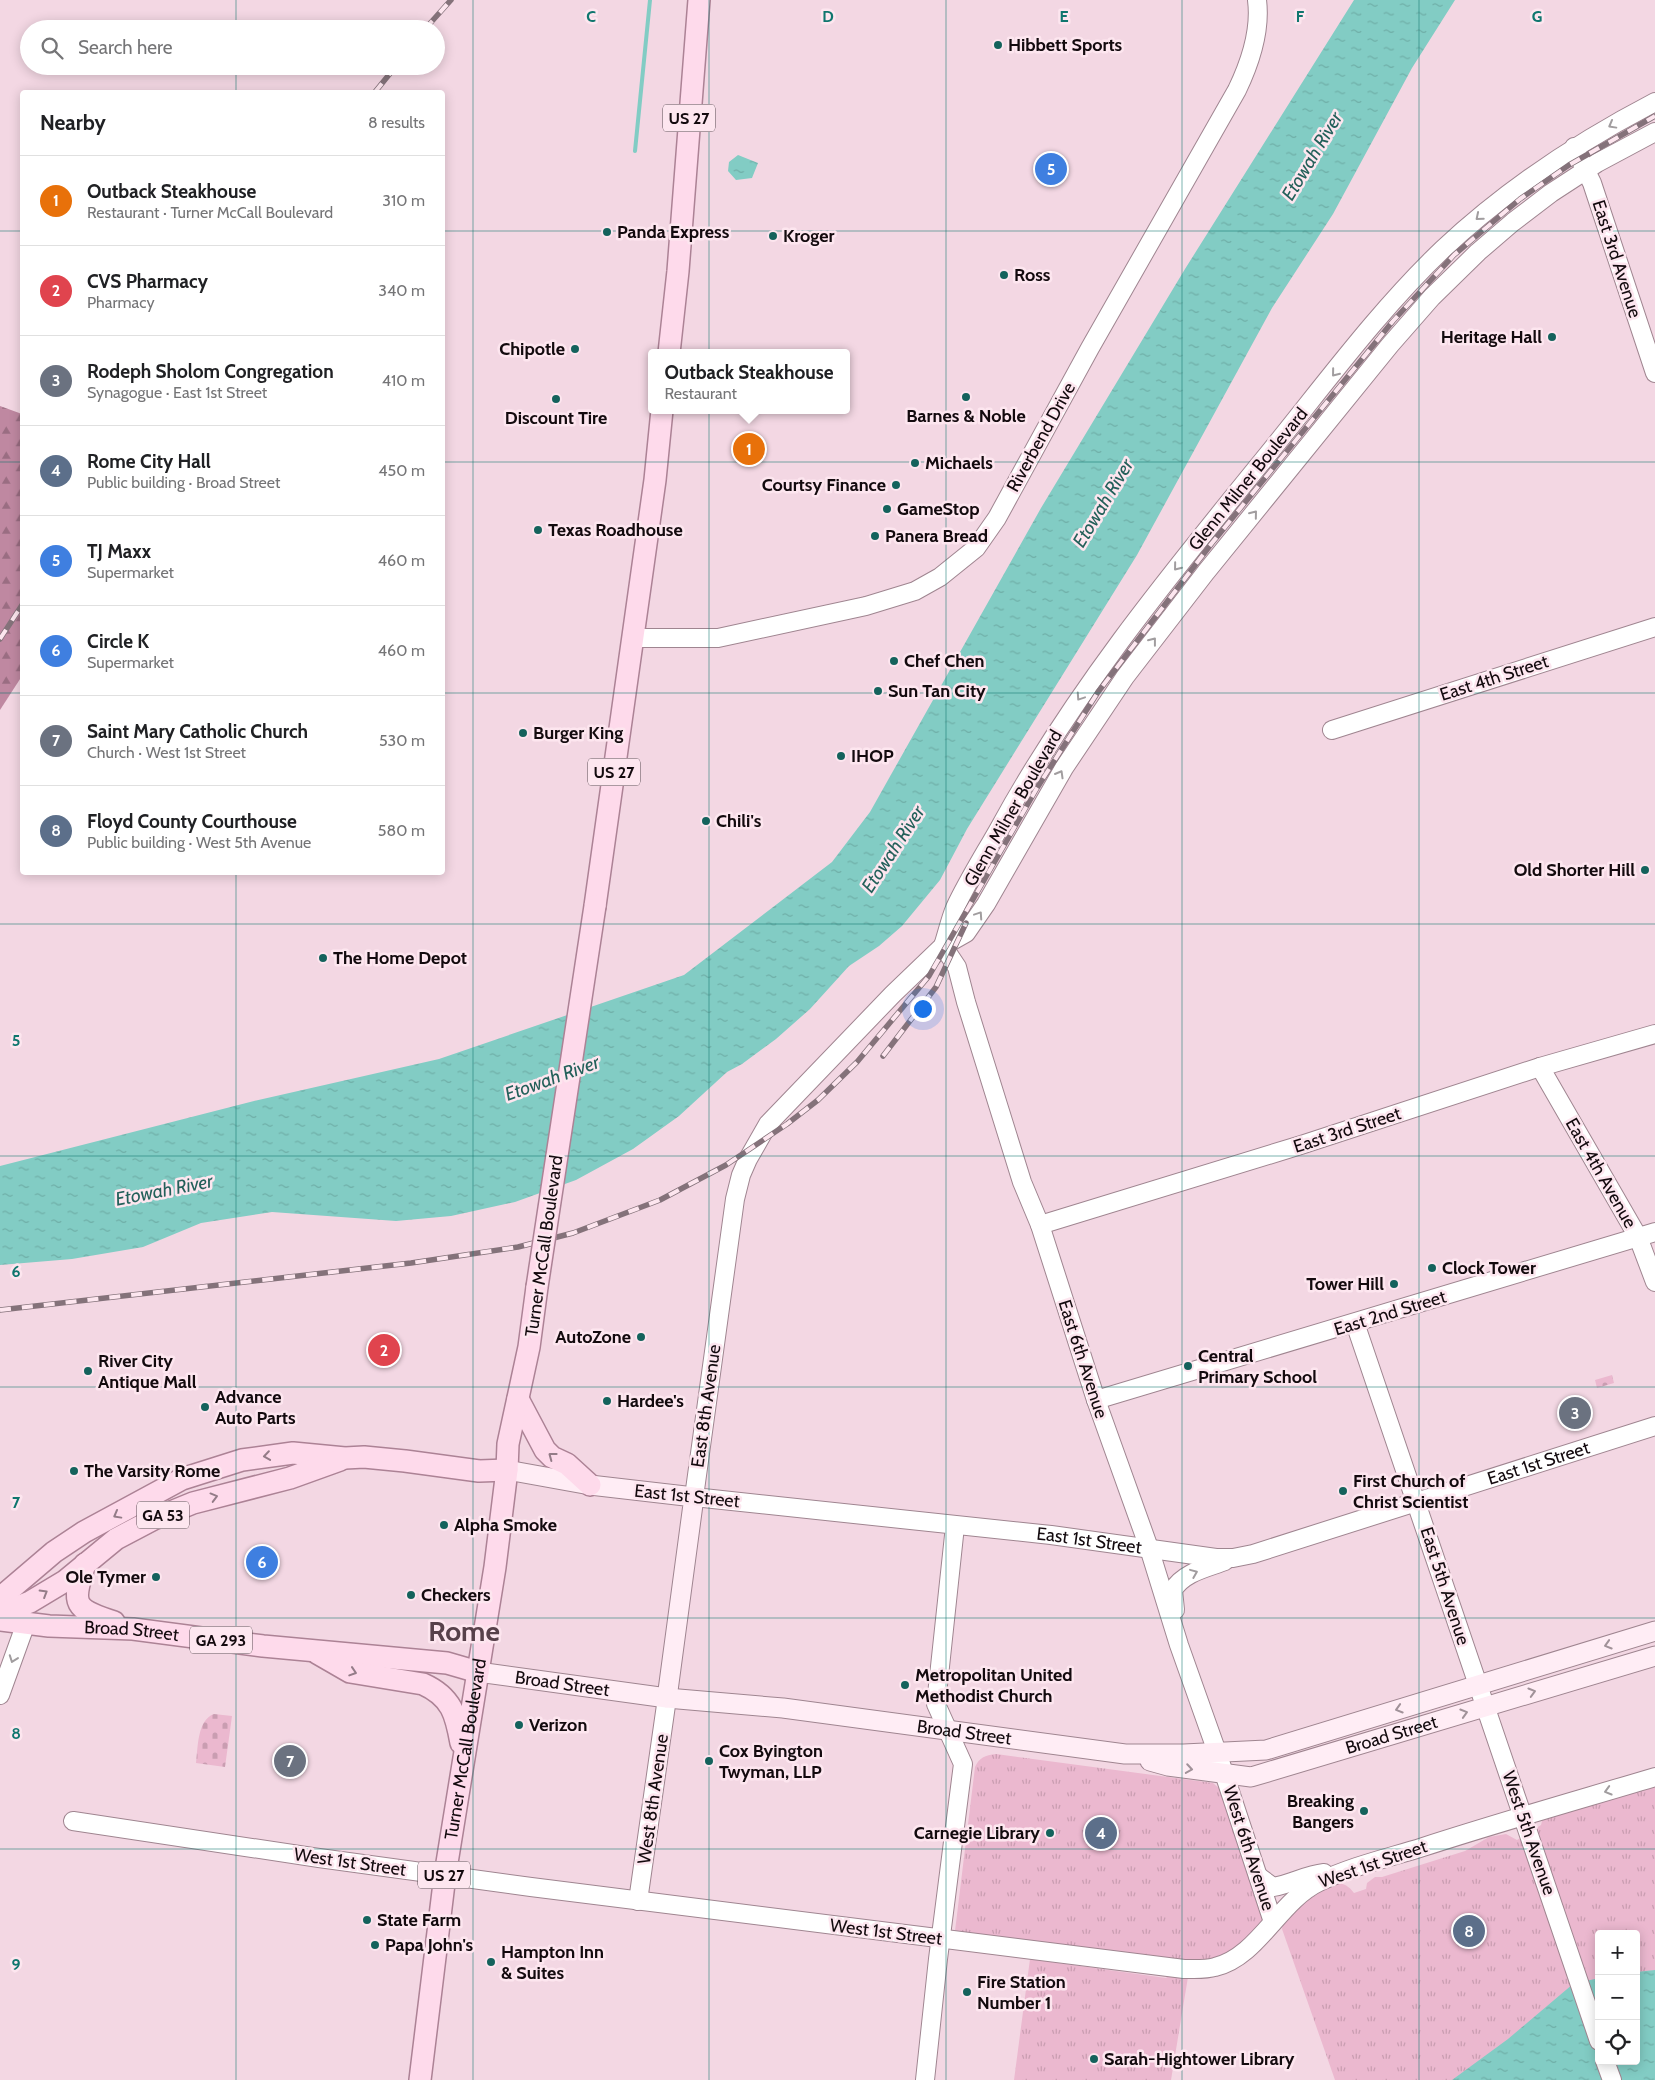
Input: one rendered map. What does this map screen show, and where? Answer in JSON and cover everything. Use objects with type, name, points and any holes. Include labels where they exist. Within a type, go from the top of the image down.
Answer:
[{"type":"main road","name":"US 27","points":[[669,349],[678,271],[698,0]]},
{"type":"main road","name":"Turner McCall Boulevard","points":[[420,2080],[444,1875],[478,1672],[507,1470],[508,1444],[529,1347],[595,906],[655,480],[662,414]]},
{"type":"main road","points":[[518,1399],[544,1450],[552,1457],[567,1464],[590,1485]]},
{"type":"main road","name":"GA 53","points":[[0,1598],[54,1552],[84,1532],[182,1479],[242,1460],[293,1453],[345,1458],[364,1457],[405,1460],[479,1471],[507,1470]]},
{"type":"main road","name":"GA 53","points":[[0,1614],[30,1602],[65,1581],[116,1539],[173,1511],[193,1503],[290,1478],[345,1458]]},
{"type":"main road","name":"East 1st Street","points":[[507,1470],[590,1485],[694,1497]]},
{"type":"main road","name":"East 8th Avenue","points":[[667,1698],[694,1497]]},
{"type":"main road","points":[[85,1564],[76,1592],[80,1607],[88,1614],[133,1629]]},
{"type":"main road","name":"Broad Street","points":[[0,1620],[133,1629],[263,1646],[446,1662],[478,1672],[667,1698],[783,1708],[1125,1754],[1168,1766],[1252,1777],[1655,1656]]},
{"type":"main road","name":"Broad Street","points":[[1125,1754],[1266,1750],[1655,1631]]},
{"type":"main road","points":[[310,1650],[350,1672],[423,1684],[434,1689],[447,1701],[456,1717],[463,1755]]},
{"type":"street","name":"Riverbend Drive","points":[[632,638],[718,638],[866,606],[915,590],[940,577],[976,548],[996,518],[1090,348],[1237,90],[1248,66],[1255,40],[1257,0]]},
{"type":"street","name":"Glenn Milner Boulevard","points":[[943,946],[955,909],[1021,790],[1086,689],[1158,591],[1408,284],[1442,250],[1506,195],[1574,147],[1655,102]]},
{"type":"street","name":"Glenn Milner Boulevard","points":[[741,1175],[768,1124],[886,1000],[943,946],[966,933],[986,904],[1064,768],[1125,676],[1206,572],[1390,345],[1432,297],[1478,252],[1551,193],[1655,132]]},
{"type":"street","name":"East 3rd Avenue","points":[[1574,147],[1592,183],[1655,373]]},
{"type":"street","name":"East 4th Street","points":[[1332,730],[1655,627]]},
{"type":"street","name":"East 6th Avenue","points":[[943,946],[957,967],[966,1002],[1022,1182],[1040,1226],[1096,1400],[1149,1548],[1179,1645],[1224,1774]]},
{"type":"street","name":"East 3rd Street","points":[[1040,1226],[1301,1146],[1540,1067],[1655,1034]]},
{"type":"street","name":"East 4th Avenue","points":[[1540,1067],[1638,1237],[1655,1282]]},
{"type":"street","name":"East 8th Avenue","points":[[694,1497],[729,1236],[741,1175]]},
{"type":"street","name":"East 2nd Street","points":[[1096,1400],[1655,1232]]},
{"type":"street","name":"East 5th Avenue","points":[[1355,1323],[1486,1706]]},
{"type":"street","name":"East 1st Street","points":[[694,1497],[1051,1535],[1216,1558],[1233,1558],[1253,1554],[1655,1426]]},
{"type":"street","points":[[926,2080],[963,1764],[936,1704],[955,1526]]},
{"type":"street","points":[[1179,1645],[1173,1596],[1176,1585],[1186,1576],[1233,1558]]},
{"type":"street","points":[[0,1696],[26,1623]]},
{"type":"street","name":"West 8th Avenue","points":[[638,1901],[667,1698]]},
{"type":"street","name":"West 5th Avenue","points":[[1486,1706],[1595,2029]]},
{"type":"street","name":"West 6th Avenue","points":[[1224,1774],[1273,1922]]},
{"type":"street","name":"West 1st Street","points":[[73,1821],[638,1901],[1184,1969],[1201,1969],[1215,1967],[1241,1954],[1307,1889],[1345,1871],[1655,1777]]},
{"type":"street","points":[[1258,1876],[1273,1887],[1282,1886],[1310,1875],[1345,1871]]},
{"type":"street","points":[[1606,2065],[1612,2080]]},
{"type":"green space","points":[[0,406],[20,413],[20,679],[0,710]]},
{"type":"green space","points":[[1612,1375],[1614,1383],[1597,1388],[1595,1380]]},
{"type":"green space","points":[[214,1714],[232,1716],[225,1767],[196,1763],[201,1728],[208,1717]]},
{"type":"green space","points":[[996,1754],[1213,1783],[1221,1790],[1263,1919],[1257,1929],[1240,1946],[1230,1952],[1207,1960],[1184,1963],[955,1931],[975,1767],[978,1761],[989,1755]]},
{"type":"green space","points":[[1655,1783],[1655,2055],[1640,2061],[1640,1930],[1595,1930],[1595,2065],[1631,2065],[1595,2080],[1335,2080],[1282,1929],[1283,1923],[1307,1899],[1327,1886],[1337,1883],[1346,1885],[1354,1893],[1366,1889],[1367,1883],[1375,1877],[1382,1877],[1465,1851],[1489,1837],[1506,1834],[1517,1840],[1541,1825],[1543,1817]]},
{"type":"green space","points":[[1030,1959],[1166,1978],[1168,1976],[1188,1977],[1171,2080],[1014,2080]]},
{"type":"water","name":"Etowah River","points":[[1354,0],[1455,0],[1412,68],[1333,214],[1272,308],[1137,555],[967,829],[940,880],[902,926],[879,946],[849,966],[810,1009],[776,1039],[742,1064],[727,1072],[679,1116],[633,1149],[576,1180],[515,1202],[451,1216],[396,1221],[272,1212],[201,1223],[143,1247],[72,1259],[0,1265],[0,1166],[254,1101],[439,1059],[684,975],[832,862],[870,812],[1041,508],[1185,269]]},
{"type":"water","points":[[738,155],[758,163],[752,178],[736,180],[728,171],[729,162]]},
{"type":"water","points":[[1655,1970],[1655,2080],[1452,2080],[1508,2039],[1573,1984],[1595,1979],[1595,2065],[1640,2065],[1640,1972]]},
{"type":"waterway","points":[[635,151],[650,0]]},
{"type":"railway","points":[[433,20],[451,0]]},
{"type":"railway","points":[[377,90],[389,75]]},
{"type":"railway","points":[[0,1310],[411,1263],[518,1247],[573,1233],[660,1200],[726,1165],[787,1124],[818,1100],[857,1062],[929,976],[1037,788],[1098,692],[1212,543],[1393,321],[1454,255],[1520,199],[1569,165],[1655,116]]},
{"type":"railway","points":[[0,639],[20,608]]},
{"type":"railway","points":[[883,1056],[936,987],[966,923]]},
{"type":"place","name":"Hibbett Sports","points":[[998,45]]},
{"type":"place","name":"TJ Maxx","points":[[1051,169]]},
{"type":"place","name":"Panda Express","points":[[607,232]]},
{"type":"place","name":"Kroger","points":[[773,236]]},
{"type":"place","name":"Ross","points":[[1004,275]]},
{"type":"place","name":"Heritage Hall","points":[[1552,337]]},
{"type":"place","name":"Chipotle","points":[[575,349]]},
{"type":"place","name":"Barnes & Noble","points":[[966,397]]},
{"type":"place","name":"Discount Tire","points":[[556,399]]},
{"type":"place","name":"Outback Steakhouse","points":[[749,449]]},
{"type":"place","name":"Michaels","points":[[915,463]]},
{"type":"place","name":"Courtsy Finance","points":[[896,485]]},
{"type":"place","name":"GameStop","points":[[887,509]]},
{"type":"place","name":"Texas Roadhouse","points":[[538,530]]},
{"type":"place","name":"Panera Bread","points":[[875,536]]},
{"type":"place","name":"Chef Chen","points":[[894,661]]},
{"type":"place","name":"Sun Tan City","points":[[878,691]]},
{"type":"place","name":"Burger King","points":[[523,733]]},
{"type":"place","name":"IHOP","points":[[841,756]]},
{"type":"place","name":"Chili's","points":[[706,821]]},
{"type":"place","name":"Old Shorter Hill","points":[[1645,870]]},
{"type":"place","name":"The Home Depot","points":[[323,958]]},
{"type":"place","name":"Clock Tower","points":[[1432,1268]]},
{"type":"place","name":"Tower Hill","points":[[1394,1284]]},
{"type":"place","name":"AutoZone","points":[[641,1337]]},
{"type":"place","name":"CVS Pharmacy","points":[[384,1350]]},
{"type":"place","name":"Central Primary School","points":[[1188,1366]]},
{"type":"place","name":"River City Antique Mall","points":[[88,1371]]},
{"type":"place","name":"Hardee's","points":[[607,1401]]},
{"type":"place","name":"Advance Auto Parts","points":[[205,1407]]},
{"type":"place","name":"Rodeph Sholom Congregation","points":[[1575,1413]]},
{"type":"place","name":"The Varsity Rome","points":[[74,1471]]},
{"type":"place","name":"First Church of Christ Scientist","points":[[1343,1491]]},
{"type":"place","name":"Alpha Smoke","points":[[444,1525]]},
{"type":"place","name":"Circle K","points":[[262,1562]]},
{"type":"place","name":"Ole Tymer","points":[[156,1577]]},
{"type":"place","name":"Checkers","points":[[411,1595]]},
{"type":"place","name":"Metropolitan United Methodist Church","points":[[905,1685]]},
{"type":"place","name":"Verizon","points":[[519,1725]]},
{"type":"place","name":"Saint Mary Catholic Church","points":[[290,1761]]},
{"type":"place","name":"Cox Byington Twyman, LLP","points":[[709,1761]]},
{"type":"place","name":"Breaking Bangers","points":[[1364,1811]]},
{"type":"place","name":"Carnegie Library","points":[[1050,1833]]},
{"type":"place","name":"Rome City Hall","points":[[1101,1833]]},
{"type":"place","name":"State Farm","points":[[367,1920]]},
{"type":"place","name":"Floyd County Courthouse","points":[[1469,1931]]},
{"type":"place","name":"Papa John's","points":[[375,1945]]},
{"type":"place","name":"Hampton Inn & Suites","points":[[491,1962]]},
{"type":"place","name":"Fire Station Number 1","points":[[967,1992]]},
{"type":"place","name":"Sarah-Hightower Library","points":[[1094,2059]]},
{"type":"district","name":"Rome","points":[[464,1631]]}]
